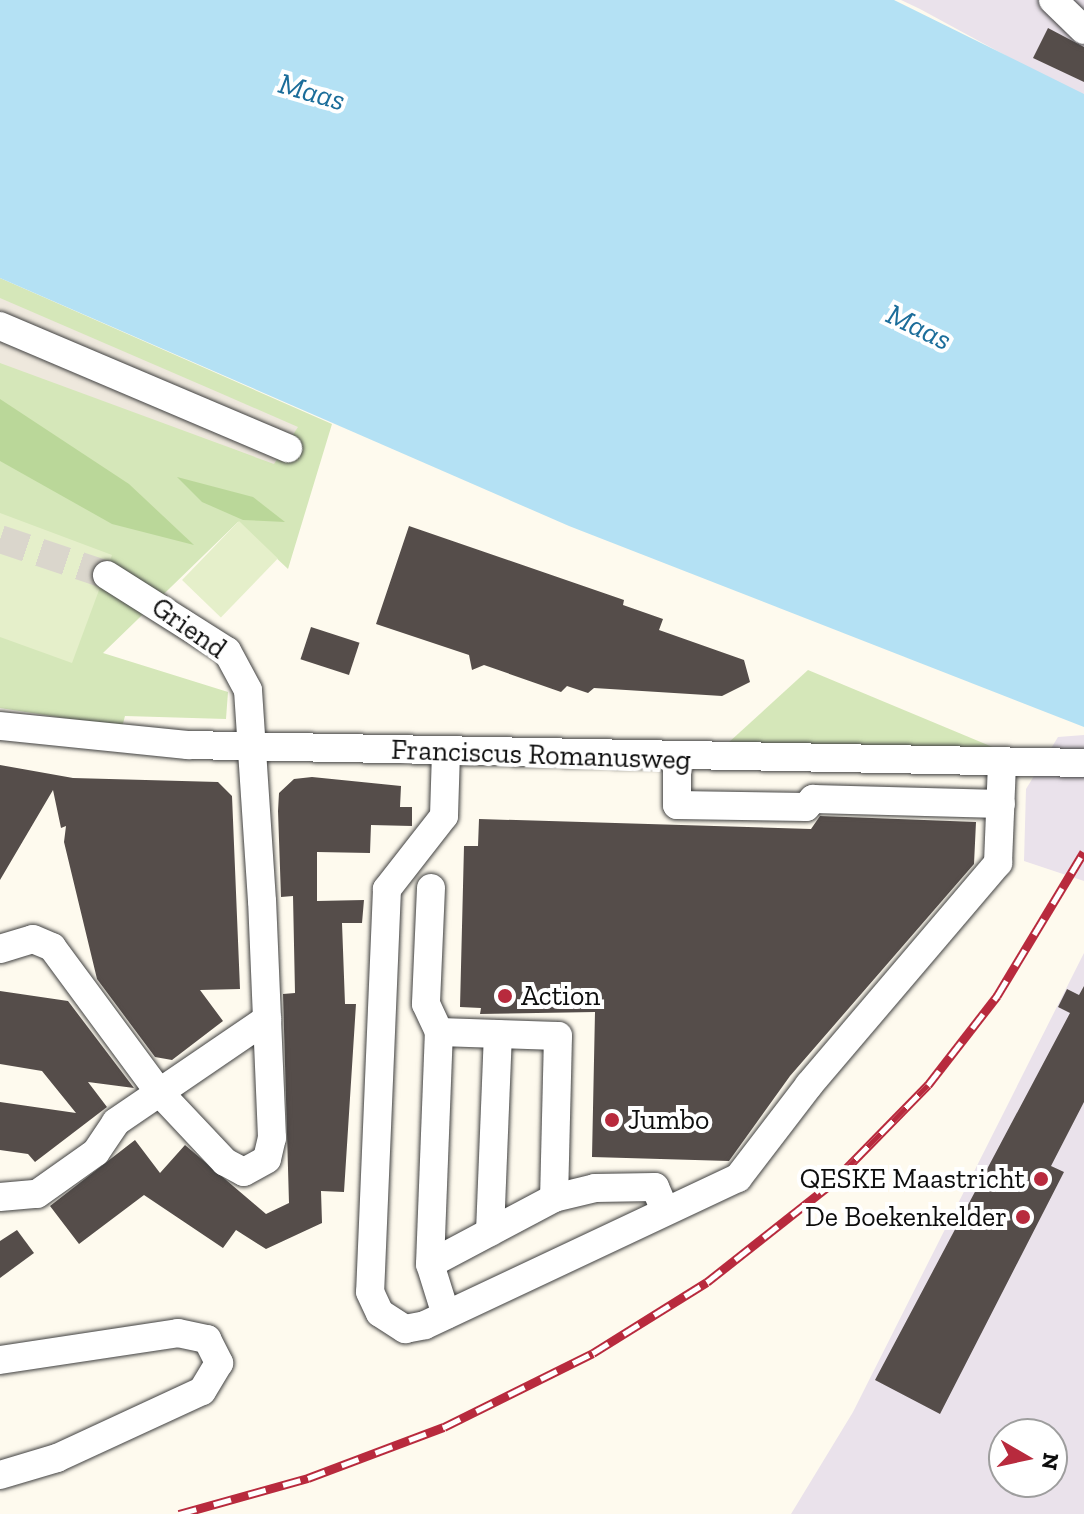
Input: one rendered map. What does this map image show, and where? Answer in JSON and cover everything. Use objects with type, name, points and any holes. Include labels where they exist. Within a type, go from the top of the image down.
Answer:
[{"type":"street","points":[[1053,0],[1084,30]]},
{"type":"street","points":[[0,326],[288,448]]},
{"type":"street","name":"Griend","points":[[0,949],[33,939],[52,947],[159,1092],[225,1162],[244,1172],[260,1166],[272,1138],[248,690],[227,651],[107,575]]},
{"type":"street","name":"Franciscus Romanusweg","points":[[0,726],[123,743],[677,759],[1002,765],[1084,763]]},
{"type":"street","points":[[446,752],[444,816],[387,889],[370,1292],[380,1313],[405,1329],[446,1315],[738,1178],[809,1085],[998,863],[1002,765]]},
{"type":"street","points":[[677,759],[677,805],[806,807],[813,799],[1001,804]]},
{"type":"street","points":[[431,888],[426,1004],[439,1032],[430,1264],[446,1315]]},
{"type":"street","points":[[0,1197],[37,1194],[96,1152],[116,1122],[267,1019]]},
{"type":"street","points":[[439,1032],[558,1036],[554,1198]]},
{"type":"street","points":[[490,1232],[498,1034]]},
{"type":"street","points":[[430,1264],[554,1198],[595,1188],[655,1187],[665,1210]]},
{"type":"street","points":[[0,1360],[178,1333],[207,1339],[219,1363],[202,1391],[57,1458],[0,1475]]},
{"type":"shaded area","points":[[901,0],[1084,0],[1084,98],[920,9]]},
{"type":"shaded area","points":[[0,298],[298,427],[274,464],[0,363]]},
{"type":"shaded area","points":[[1084,735],[1084,881],[1024,861],[1026,789],[1058,737]]},
{"type":"shaded area","points":[[1084,953],[1084,1514],[791,1514],[853,1412]]},
{"type":"green space","points":[[0,278],[332,424],[288,569],[238,522],[103,653],[228,692],[226,719],[125,716],[122,727],[0,708]]},
{"type":"green space","points":[[0,399],[129,484],[194,545],[112,524],[0,461]]},
{"type":"green space","points":[[177,477],[253,497],[285,522],[243,520],[202,502]]},
{"type":"green space","points":[[0,513],[112,555],[72,663],[0,637]]},
{"type":"green space","points":[[239,521],[278,559],[221,617],[182,580]]},
{"type":"green space","points":[[808,670],[995,748],[728,743]]},
{"type":"water","name":"Maas","points":[[0,0],[894,0],[1084,94],[1084,727],[569,526],[0,278]]},
{"type":"building","points":[[1048,28],[1084,47],[1084,82],[1033,58]]},
{"type":"building","points":[[409,526],[624,600],[623,605],[663,619],[659,630],[744,660],[750,682],[722,696],[594,688],[588,693],[567,686],[561,692],[484,665],[472,670],[469,655],[376,624]]},
{"type":"building","points":[[311,627],[360,643],[349,675],[300,659]]},
{"type":"building","points":[[0,765],[73,778],[218,782],[232,796],[240,989],[200,990],[223,1021],[172,1060],[155,1057],[97,979],[64,842],[66,826],[61,828],[53,790],[0,880]]},
{"type":"building","points":[[312,777],[401,786],[400,807],[412,807],[412,826],[371,825],[370,853],[317,852],[317,901],[364,900],[362,923],[342,923],[345,1004],[356,1004],[344,1192],[321,1191],[322,1223],[266,1249],[236,1230],[223,1248],[144,1195],[79,1244],[50,1206],[135,1140],[160,1173],[185,1145],[266,1214],[289,1203],[283,994],[295,993],[293,896],[281,897],[278,811],[279,793],[294,779]]},
{"type":"building","points":[[820,816],[976,822],[974,864],[790,1076],[729,1161],[592,1157],[595,1012],[480,1014],[481,1008],[460,1007],[464,846],[478,846],[479,819],[811,829]]},
{"type":"building","points":[[1084,986],[1084,1102],[1051,1166],[1064,1172],[940,1414],[875,1380],[1070,1013],[1058,1007],[1067,989],[1079,995]]},
{"type":"building","points":[[0,991],[68,1001],[134,1088],[88,1082],[107,1107],[35,1162],[28,1154],[0,1150],[0,1102],[76,1113],[42,1071],[0,1064]]},
{"type":"building","points":[[17,1230],[34,1253],[0,1278],[0,1241]]},
{"type":"tunnel","points":[[0,539],[107,575]]},
{"type":"railway","points":[[179,1514],[308,1478],[444,1427],[593,1353],[707,1282],[830,1185],[928,1085],[997,996],[1084,852]]},
{"type":"place","name":"Action","points":[[505,996]]},
{"type":"place","name":"Jumbo","points":[[612,1120]]},
{"type":"place","name":"QESKE Maastricht","points":[[1041,1179]]},
{"type":"place","name":"De Boekenkelder","points":[[1023,1217]]}]
